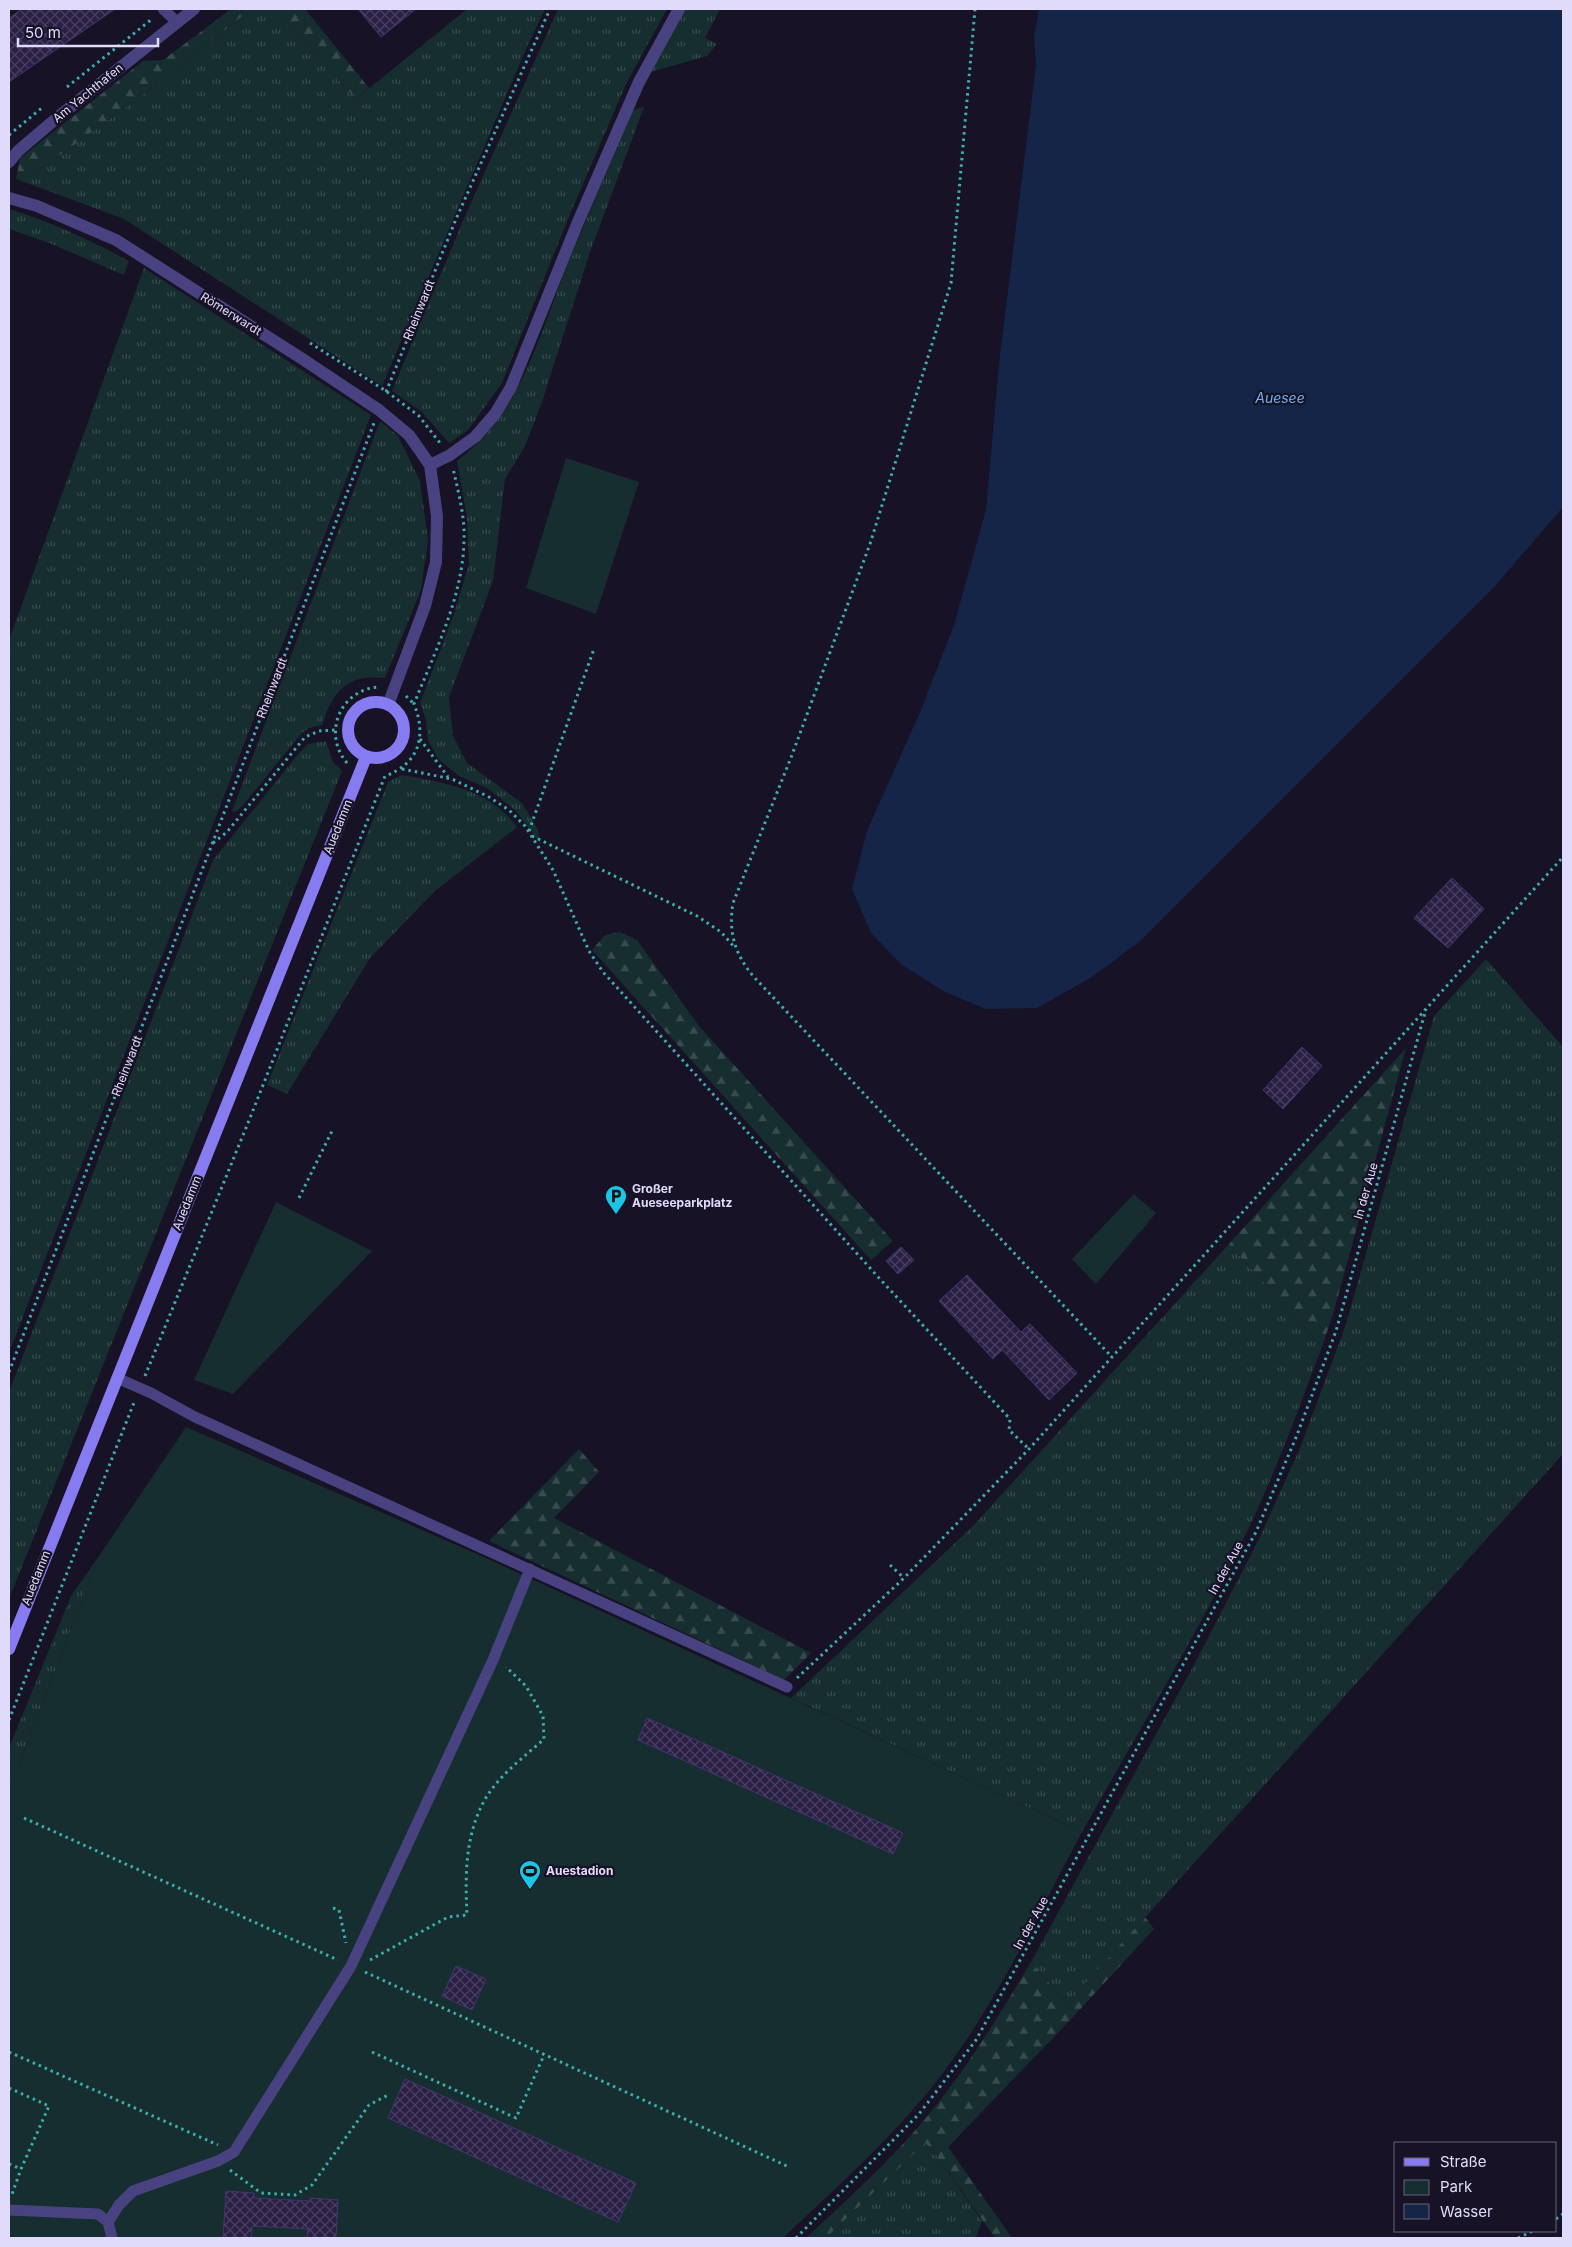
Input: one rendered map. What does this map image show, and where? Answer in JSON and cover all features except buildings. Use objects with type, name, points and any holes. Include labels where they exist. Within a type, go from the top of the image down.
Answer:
[{"type":"street","points":[[388,705],[425,606],[436,562],[437,516],[430,465],[450,455],[475,437],[495,414],[511,387],[578,222],[639,82],[679,9]]},
{"type":"street","name":"Am Yachthafen","points":[[9,162],[18,151],[58,117],[177,22],[188,11]]},
{"type":"street","name":"Römerwardt","points":[[9,198],[37,206],[116,240],[379,410],[409,435],[430,465]]},
{"type":"street","points":[[373,702],[388,705],[398,712],[404,723],[404,736],[399,747],[390,755],[378,758],[366,757],[354,748],[348,734],[350,719],[360,708],[373,702]]},
{"type":"street","name":"Auedamm","points":[[9,1649],[366,757]]},
{"type":"lane","points":[[164,9],[177,22]]},
{"type":"lane","points":[[117,1378],[140,1388],[194,1418],[787,1687]]},
{"type":"lane","points":[[108,2222],[119,2205],[133,2191],[218,2161],[234,2152],[351,1966],[493,1660],[530,1569]]},
{"type":"lane","points":[[10,2210],[98,2214],[108,2222],[112,2238]]},
{"type":"path","points":[[65,90],[164,9]]},
{"type":"path","name":"Rheinwardt","points":[[9,1372],[386,391],[456,219],[550,9]]},
{"type":"path","points":[[975,9],[951,283],[870,544],[792,755],[733,903],[730,919],[732,937],[743,964],[1112,1357]]},
{"type":"path","points":[[9,135],[49,102]]},
{"type":"path","points":[[307,341],[386,391],[419,416],[450,455],[460,496],[464,539],[460,575],[450,613],[414,704]]},
{"type":"path","points":[[530,834],[594,648]]},
{"type":"path","points":[[377,687],[393,689],[405,695],[414,704],[420,718],[420,739],[417,750],[402,769],[385,776],[372,776],[360,772],[346,762],[338,747],[335,730],[338,714],[347,700],[361,691],[377,687]]},
{"type":"path","points":[[212,844],[227,832],[305,737],[319,731],[335,730]]},
{"type":"path","points":[[420,739],[449,778]]},
{"type":"path","points":[[402,769],[449,778],[496,801],[509,810],[530,834],[553,870],[589,951],[603,972],[878,1278],[1010,1419],[1009,1430],[1029,1449]]},
{"type":"path","points":[[9,1720],[385,776]]},
{"type":"path","points":[[530,834],[697,916],[721,932],[736,950]]},
{"type":"path","name":"In der Aue","points":[[796,2238],[919,2114],[976,2040],[1256,1532],[1297,1435],[1336,1331],[1426,1009],[1563,857]]},
{"type":"path","points":[[787,1687],[904,1578],[1029,1449],[1426,1009]]},
{"type":"path","points":[[299,1198],[333,1129]]},
{"type":"path","points":[[890,1565],[904,1578]]},
{"type":"path","points":[[351,1966],[369,1961],[448,1917],[467,1915],[465,1874],[471,1836],[478,1813],[488,1795],[511,1769],[544,1739],[543,1716],[526,1686],[510,1670],[493,1660]]},
{"type":"path","points":[[24,1818],[789,2167]]},
{"type":"path","points":[[333,1908],[340,1910],[351,1966]]},
{"type":"path","points":[[9,2052],[234,2152]]},
{"type":"path","points":[[372,2052],[516,2118],[544,2055]]},
{"type":"path","points":[[9,2088],[50,2106],[21,2169],[11,2198],[10,2210]]},
{"type":"path","points":[[218,2161],[261,2193],[295,2195],[312,2185],[370,2105],[388,2095]]},
{"type":"path","points":[[9,2164],[21,2169]]},
{"type":"path","points":[[1518,2238],[1531,2232]]},
{"type":"green space","points":[[231,9],[251,9],[158,84],[46,165],[16,179],[20,158],[143,61],[163,60]]},
{"type":"green space","points":[[251,9],[275,9],[356,99],[467,9],[545,9],[526,49],[382,386],[124,219],[16,179],[46,165],[158,84]]},
{"type":"green space","points":[[275,9],[305,9],[369,88],[356,99]]},
{"type":"green space","points":[[558,9],[667,9],[626,84],[568,219],[502,383],[468,430],[449,443],[422,412],[392,391],[462,223]]},
{"type":"green space","points":[[685,9],[720,9],[705,38],[717,44],[707,56],[651,72]]},
{"type":"green space","points":[[644,107],[590,252],[541,405],[524,448],[505,479],[493,581],[449,697],[453,736],[467,763],[522,803],[537,828],[541,844],[515,810],[487,788],[459,776],[438,759],[428,740],[426,720],[420,703],[454,614],[469,564],[467,518],[457,461],[498,420],[513,396],[526,371],[568,263],[633,110]]},
{"type":"green space","points":[[9,209],[70,232],[129,261],[124,275],[49,243],[9,229]]},
{"type":"green space","points":[[144,268],[371,415],[9,1353],[9,640]]},
{"type":"green space","points":[[380,421],[398,436],[420,481],[428,540],[421,590],[385,678],[372,677],[361,679],[343,687],[331,703],[322,725],[309,728],[302,733],[242,806],[235,812],[232,811]]},
{"type":"green space","points":[[566,458],[639,482],[596,614],[526,588]]},
{"type":"green space","points":[[326,741],[333,762],[342,771],[9,1599],[9,1392],[213,860],[299,753],[308,744]]},
{"type":"green space","points":[[402,775],[450,785],[480,796],[506,814],[517,827],[435,891],[370,958],[287,1094],[267,1085],[388,782]]},
{"type":"green space","points":[[620,932],[637,940],[699,1026],[893,1241],[871,1260],[592,950],[605,935]]},
{"type":"green space","points":[[1486,959],[1563,1047],[1563,1454],[1067,2004],[1031,1962],[1195,1663],[1259,1539],[1300,1448],[1345,1327],[1434,1016]]},
{"type":"green space","points":[[1406,1048],[1334,1311],[1322,1347],[1229,1244]]},
{"type":"green space","points":[[1134,1194],[1156,1213],[1096,1284],[1072,1259]]},
{"type":"green space","points":[[276,1202],[372,1251],[233,1394],[194,1380]]},
{"type":"green space","points":[[1229,1244],[1322,1347],[1272,1477],[1253,1519],[1213,1599],[1082,1832],[791,1698],[973,1526]]},
{"type":"green space","name":"Auestadion","points":[[186,1427],[477,1554],[1082,1832],[1001,1983],[966,2041],[946,2069],[889,2136],[783,2238],[9,2238],[9,1790],[99,1556]]},
{"type":"green space","points":[[579,1449],[599,1472],[554,1518],[811,1653],[784,1680],[489,1541]]},
{"type":"green space","points":[[99,1556],[9,1790],[9,1748],[71,1596]]},
{"type":"green space","points":[[1145,1917],[1154,1929],[1074,2016],[948,2147],[1012,2238],[995,2238],[932,2149],[925,2143],[826,2238],[806,2238],[892,2155],[935,2107],[979,2046],[1031,1962],[1067,2004]]},
{"type":"green space","points":[[925,2143],[932,2149],[982,2221],[976,2238],[826,2238]]},
{"type":"water","name":"Auesee","points":[[1039,9],[1563,9],[1563,507],[1496,585],[1139,942],[1092,977],[1037,1008],[986,1009],[945,992],[902,965],[871,933],[852,889],[867,831],[921,710],[954,625],[986,510],[999,364],[1036,65],[1034,36]]},
{"type":"place","name":"Großer Aueseeparkplatz","points":[[616,1215]]},
{"type":"place","name":"Auestadion","points":[[530,1890]]}]
